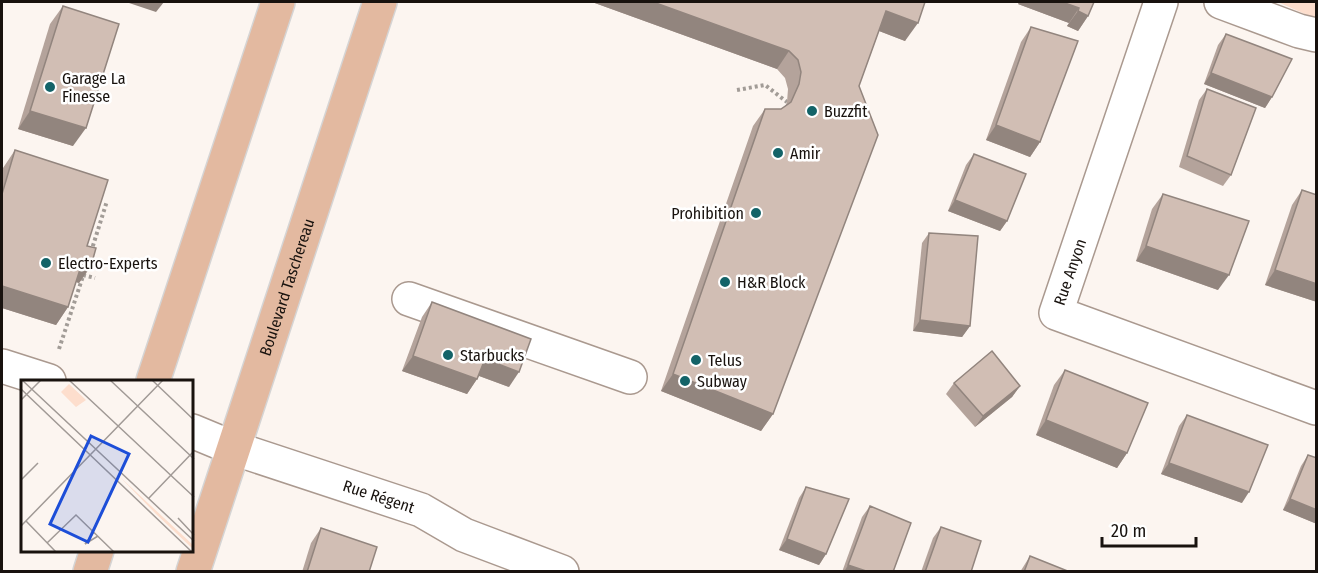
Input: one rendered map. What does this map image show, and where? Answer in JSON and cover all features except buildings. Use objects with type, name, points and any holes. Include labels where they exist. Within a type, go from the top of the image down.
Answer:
[{"type":"main road","points":[[153,380],[278,2]]},
{"type":"main road","name":"Boulevard Taschereau","points":[[193,572],[380,2]]},
{"type":"main road","points":[[90,572],[96,552]]},
{"type":"street","name":"Rue Anyon","points":[[1161,2],[1056,314],[1317,408]]},
{"type":"street","points":[[1221,2],[1299,31],[1317,35]]},
{"type":"street","points":[[409,299],[630,377]]},
{"type":"street","points":[[2,366],[46,380]]},
{"type":"street","name":"Rue Régent","points":[[194,432],[233,448],[421,510],[464,535],[562,572]]},
{"type":"path","points":[[737,90],[765,85],[787,102]]},
{"type":"path","points":[[90,254],[107,201]]},
{"type":"path","points":[[59,349],[83,275],[95,278]]},
{"type":"shaded area","points":[[1278,2],[1316,2],[1316,19]]},
{"type":"place","name":"Garage La Finesse","points":[[50,87]]},
{"type":"place","name":"Buzzfit","points":[[812,111]]},
{"type":"place","name":"Amir","points":[[778,153]]},
{"type":"place","name":"Prohibition","points":[[756,213]]},
{"type":"place","name":"Electro-Experts","points":[[46,263]]},
{"type":"place","name":"H&R Block","points":[[725,282]]},
{"type":"place","name":"Starbucks","points":[[448,355]]},
{"type":"place","name":"Telus","points":[[696,360]]},
{"type":"place","name":"Subway","points":[[685,381]]}]
